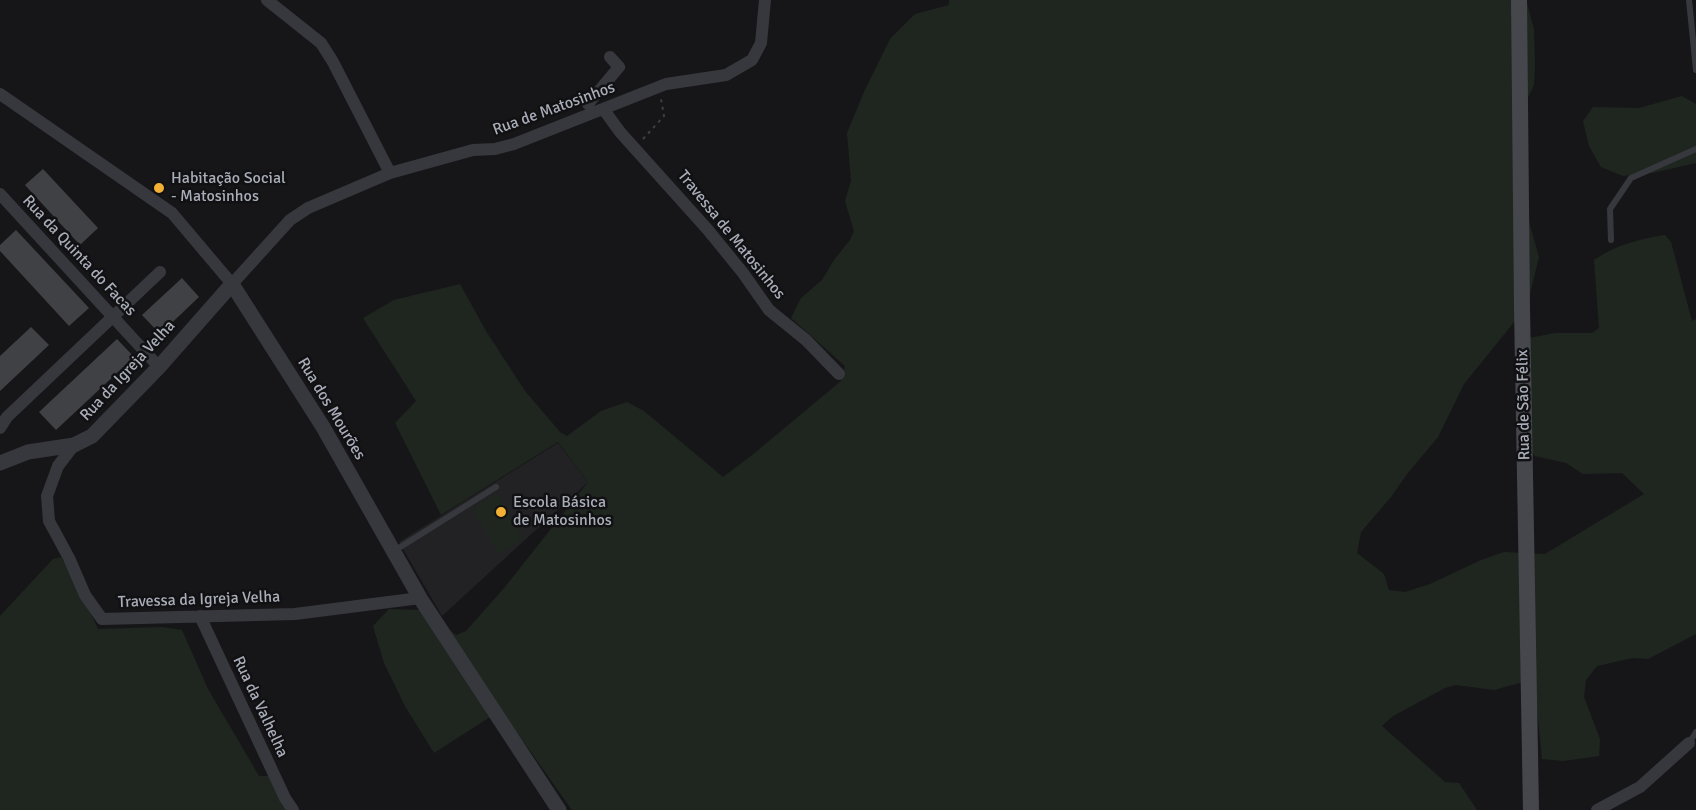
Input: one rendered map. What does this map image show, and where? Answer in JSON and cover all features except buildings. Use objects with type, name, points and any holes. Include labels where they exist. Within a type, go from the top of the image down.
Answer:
[{"type":"main road","name":"Rua de São Félix","points":[[1519,0],[1522,308],[1532,810]]},
{"type":"street","points":[[267,0],[321,43],[390,173]]},
{"type":"street","name":"Rua de Matosinhos","points":[[232,284],[299,214],[390,173],[473,150],[514,144],[666,84],[726,75],[752,60],[761,43],[765,0]]},
{"type":"street","points":[[588,104],[619,67],[610,57]]},
{"type":"street","name":"Rua dos Mourões","points":[[0,94],[172,213],[232,284],[323,426],[420,598],[559,810]]},
{"type":"street","name":"Travessa de Matosinhos","points":[[604,110],[620,132],[708,230],[769,310],[806,340],[839,374]]},
{"type":"street","name":"Rua da Quinta do Facas","points":[[0,194],[159,367]]},
{"type":"street","points":[[0,428],[7,417],[160,272]]},
{"type":"street","name":"Rua da Igreja Velha","points":[[0,464],[28,452],[74,445],[98,431],[159,367],[232,284]]},
{"type":"street","name":"Travessa da Igreja Velha","points":[[74,445],[58,466],[47,496],[49,521],[85,595],[102,619],[295,614],[420,598]]},
{"type":"street","name":"Rua da Valhelha","points":[[200,616],[280,788],[293,810]]},
{"type":"street","points":[[1597,810],[1640,787],[1692,737]]},
{"type":"lane","points":[[1689,0],[1696,70]]},
{"type":"lane","points":[[1611,240],[1610,208],[1631,178],[1696,149]]},
{"type":"lane","points":[[394,551],[496,487]]},
{"type":"path","points":[[635,148],[664,116],[661,99]]},
{"type":"shaded area","points":[[949,0],[1526,0],[1534,29],[1535,64],[1534,85],[1523,108],[1522,197],[1539,257],[1527,306],[1464,384],[1438,437],[1361,532],[1357,553],[1384,574],[1389,590],[1405,592],[1430,584],[1504,552],[1545,554],[1644,494],[1622,473],[1583,474],[1566,463],[1535,456],[1529,449],[1529,338],[1555,333],[1592,333],[1599,328],[1594,260],[1628,243],[1665,235],[1671,242],[1692,321],[1696,319],[1696,634],[1648,659],[1633,658],[1597,666],[1586,680],[1584,697],[1600,739],[1599,756],[1563,761],[1542,759],[1534,679],[1494,690],[1456,685],[1445,688],[1393,716],[1382,726],[1445,782],[1459,783],[1477,810],[572,810],[501,710],[434,753],[405,706],[384,663],[373,626],[389,609],[419,610],[435,617],[456,635],[466,631],[505,587],[588,482],[558,442],[441,515],[395,423],[416,401],[363,318],[394,300],[460,284],[486,331],[525,391],[560,432],[567,436],[601,411],[627,402],[644,411],[723,477],[841,381],[845,366],[791,318],[801,298],[822,280],[854,231],[845,201],[851,181],[847,133],[890,39],[915,14],[949,5]]},
{"type":"shaded area","points":[[1682,96],[1696,104],[1696,163],[1652,173],[1623,176],[1601,167],[1589,146],[1583,121],[1593,107],[1639,108]]},
{"type":"shaded area","name":"Escola Básica de Matosinhos","points":[[558,443],[588,482],[442,616],[399,542]]},
{"type":"shaded area","points":[[497,493],[523,539],[499,554],[472,509]]},
{"type":"shaded area","points":[[61,557],[77,584],[98,629],[162,627],[182,630],[208,689],[259,776],[269,776],[286,810],[0,810],[0,616],[53,559]]},
{"type":"place","name":"Habitação Social - Matosinhos","points":[[159,188]]},
{"type":"place","name":"Escola Básica de Matosinhos","points":[[501,512]]}]
